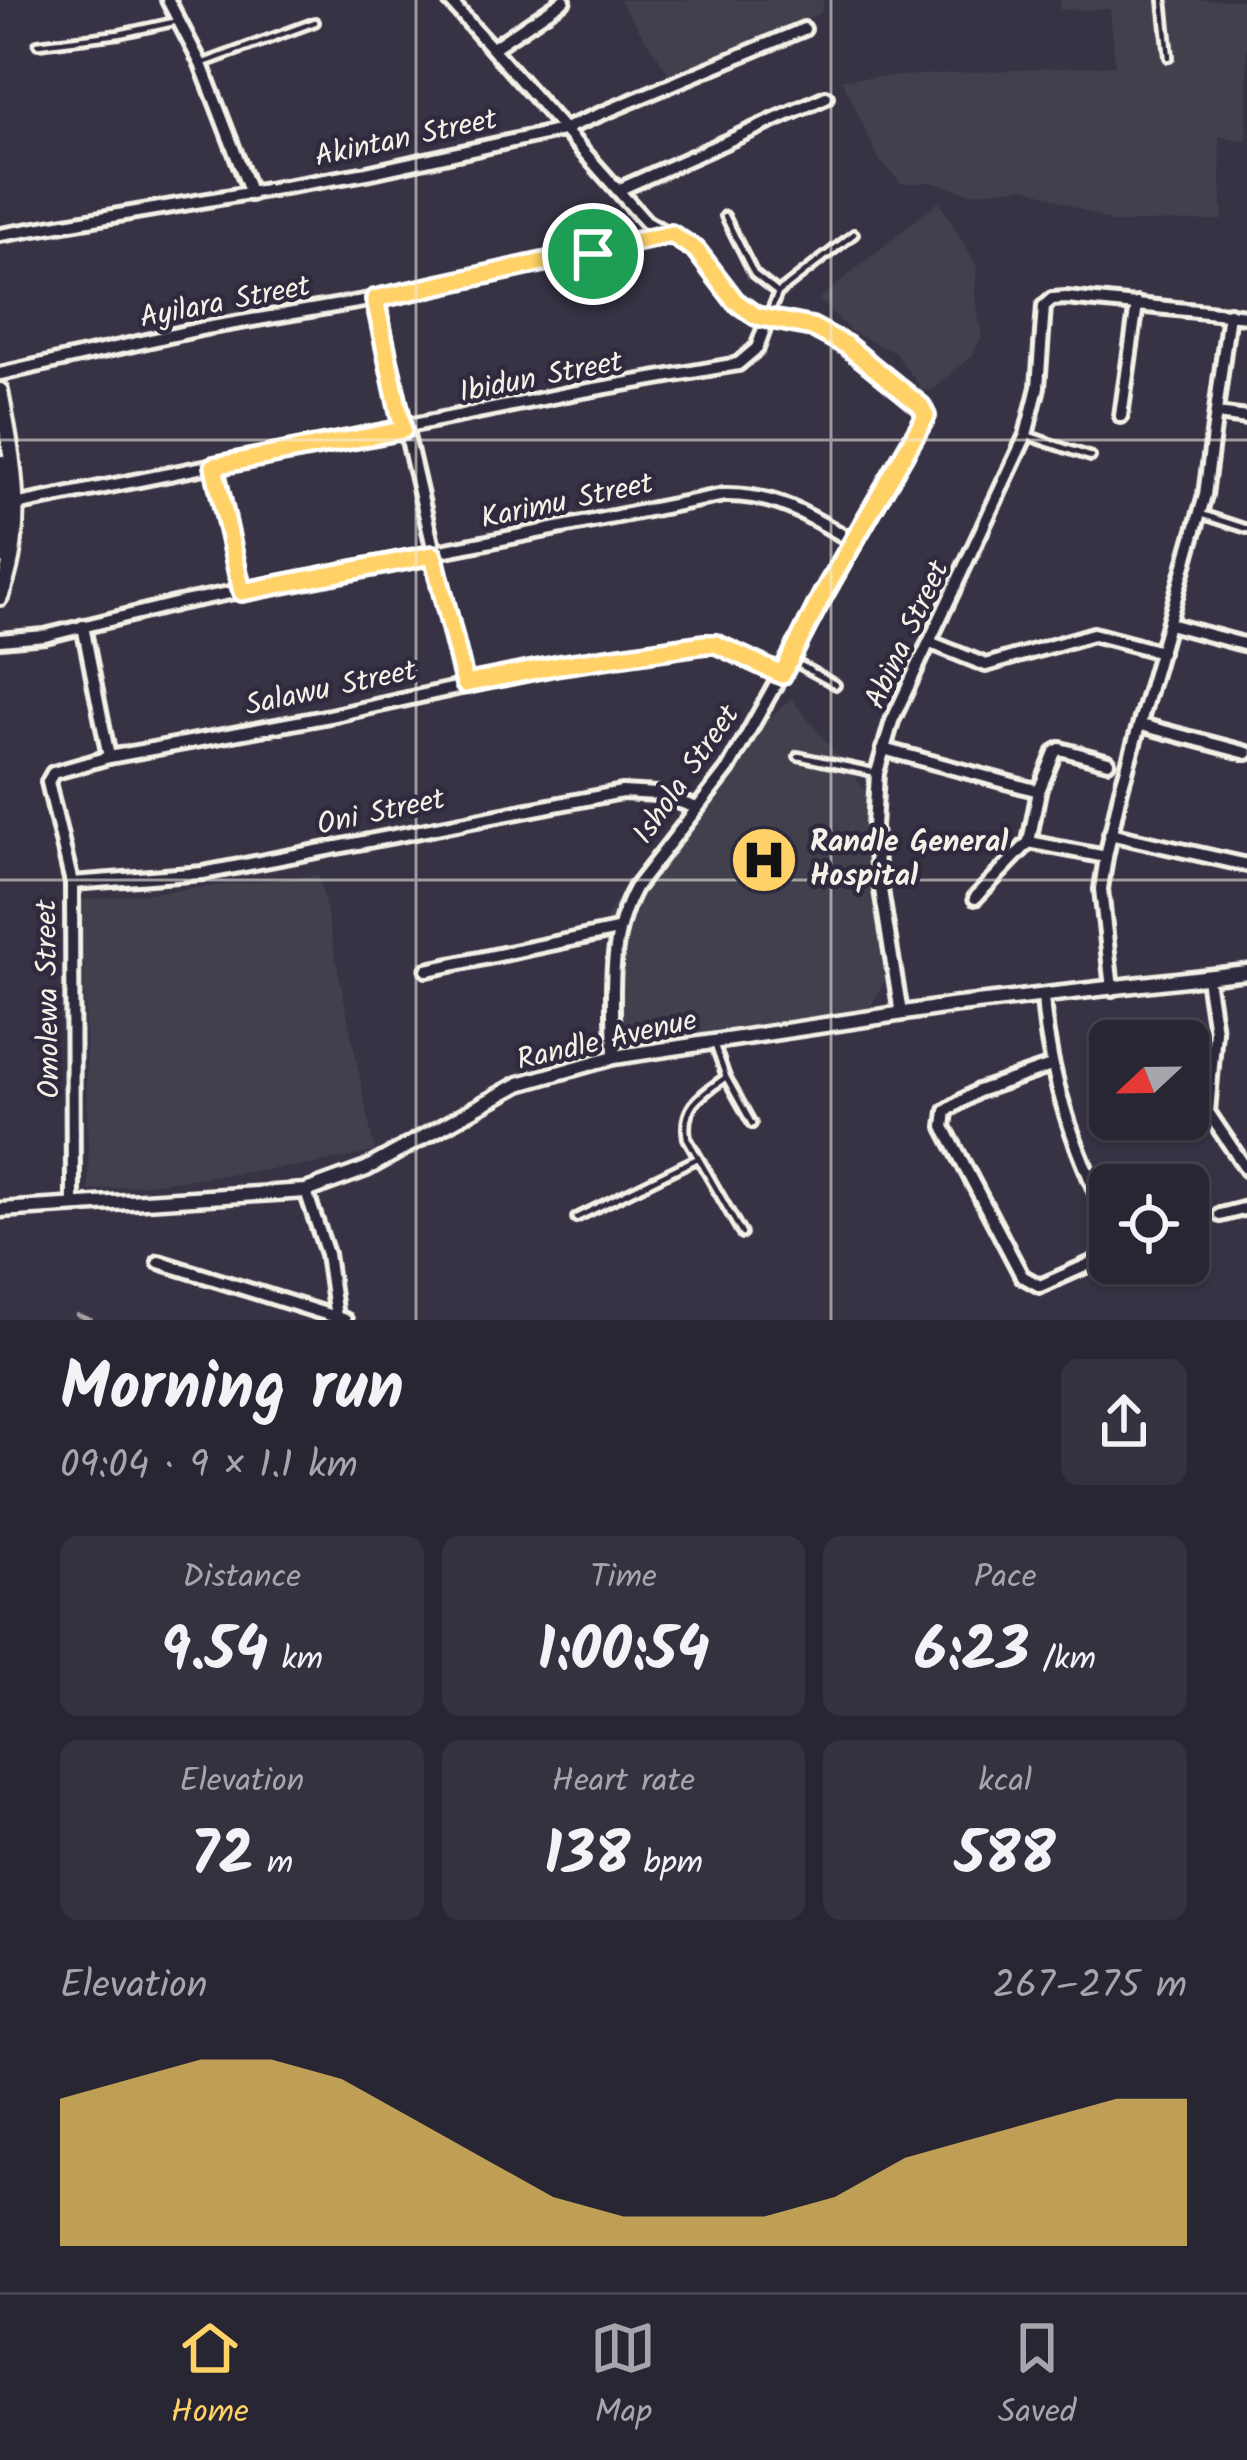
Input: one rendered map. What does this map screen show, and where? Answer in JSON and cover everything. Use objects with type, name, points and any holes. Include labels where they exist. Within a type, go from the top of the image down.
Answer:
[{"type":"main road","points":[[0,391],[14,460],[15,505],[12,556],[0,597]]},
{"type":"main road","points":[[0,463],[0,557]]},
{"type":"street","points":[[168,0],[201,64],[251,194]]},
{"type":"street","points":[[449,0],[646,222],[696,250],[735,301],[756,316],[768,318]]},
{"type":"street","points":[[493,48],[564,0]]},
{"type":"street","name":"Akintan Street","points":[[0,235],[251,194],[562,130],[804,29]]},
{"type":"street","points":[[618,190],[826,97]]},
{"type":"street","name":"Ayilara Street","points":[[0,374],[671,234]]},
{"type":"street","name":"Abina Street","points":[[901,1013],[874,827],[883,749],[1026,435],[1038,387],[1041,313],[1048,302],[1059,298],[1137,304]]},
{"type":"street","points":[[375,299],[465,684]]},
{"type":"street","points":[[1120,416],[1137,304],[1247,316]]},
{"type":"street","points":[[1112,988],[1101,889],[1106,857],[1200,514],[1229,313]]},
{"type":"street","name":"Ishola Street","points":[[614,1058],[617,930],[635,888],[728,769],[923,422],[924,410],[846,345],[812,327],[768,318]]},
{"type":"street","name":"Ibidun Street","points":[[15,505],[738,364],[757,348],[768,318]]},
{"type":"street","points":[[1217,414],[1247,418]]},
{"type":"street","points":[[214,466],[242,592]]},
{"type":"street","name":"Karimu Street","points":[[0,640],[45,636],[724,495],[753,494],[787,503],[854,542]]},
{"type":"street","points":[[1168,624],[1247,645]]},
{"type":"street","points":[[83,626],[110,758]]},
{"type":"street","points":[[929,642],[986,665],[1093,634],[1161,652]]},
{"type":"street","name":"Salawu Street","points":[[51,796],[48,782],[53,772],[560,665],[716,644],[782,675]]},
{"type":"street","points":[[1141,725],[1247,753]]},
{"type":"street","points":[[883,749],[1039,791]]},
{"type":"street","points":[[975,898],[1028,842],[1039,791],[1058,750],[1108,762]]},
{"type":"street","name":"Oni Street","points":[[72,883],[202,873],[622,792],[657,794],[697,808]]},
{"type":"street","name":"Omolewa Street","points":[[51,796],[72,883],[73,1204]]},
{"type":"street","points":[[1110,834],[1247,865]]},
{"type":"street","points":[[1028,842],[1106,857]]},
{"type":"street","points":[[427,970],[617,930]]},
{"type":"street","name":"Randle Avenue","points":[[0,1210],[306,1191],[366,1169],[519,1084],[614,1058],[901,1013],[1247,972]]},
{"type":"street","points":[[1208,978],[1215,1031],[1208,1112],[1247,1170]]},
{"type":"street","points":[[1043,997],[1051,1066],[1089,1176]]},
{"type":"street","points":[[1051,1066],[978,1091],[946,1112],[944,1127],[1022,1276],[1030,1283],[1046,1284],[1089,1265]]},
{"type":"street","points":[[159,1262],[340,1318],[327,1254],[306,1191]]},
{"type":"street","points":[[1220,1215],[1247,1208]]},
{"type":"lane","points":[[1163,0],[1169,57]]},
{"type":"lane","points":[[38,44],[178,21]]},
{"type":"lane","points":[[201,64],[315,22]]},
{"type":"lane","points":[[725,216],[754,274],[778,292]]},
{"type":"lane","points":[[768,318],[778,292],[854,234]]},
{"type":"lane","points":[[1026,435],[1091,457]]},
{"type":"lane","points":[[1200,514],[1247,529]]},
{"type":"lane","points":[[791,660],[836,685]]},
{"type":"lane","points":[[798,756],[877,773]]},
{"type":"lane","points":[[714,1040],[726,1077],[752,1124]]},
{"type":"lane","points":[[726,1077],[687,1112],[687,1138],[742,1234]]},
{"type":"lane","points":[[576,1218],[698,1158]]},
{"type":"shaded area","points":[[619,0],[824,0],[821,13],[672,78]]},
{"type":"shaded area","points":[[1060,0],[1247,0],[1247,141],[1219,136],[1223,220],[1113,223],[1027,187],[971,193],[929,182],[902,184],[879,160],[842,79],[1115,65],[1110,9],[1060,10]]},
{"type":"shaded area","points":[[939,201],[977,266],[975,292],[982,337],[973,354],[934,390],[923,391],[895,353],[850,331],[819,299]]},
{"type":"shaded area","name":"Randle General Hospital","points":[[791,698],[875,802],[894,965],[867,1013],[812,1017],[604,1060],[607,917],[626,884],[709,775]]},
{"type":"shaded area","points":[[319,875],[375,1152],[310,1165],[89,1191],[82,900]]},
{"type":"waterway","points":[[77,1315],[91,1320]]},
{"type":"place","name":"Randle General Hospital","points":[[764,860]]},
{"type":"route","points":[[671,234],[696,250],[735,301],[756,316],[812,327],[846,345],[924,410],[923,422],[824,592],[782,675],[716,644],[705,644],[465,684],[433,555],[242,592],[214,466],[403,430],[375,299],[593,254],[671,234]]}]
